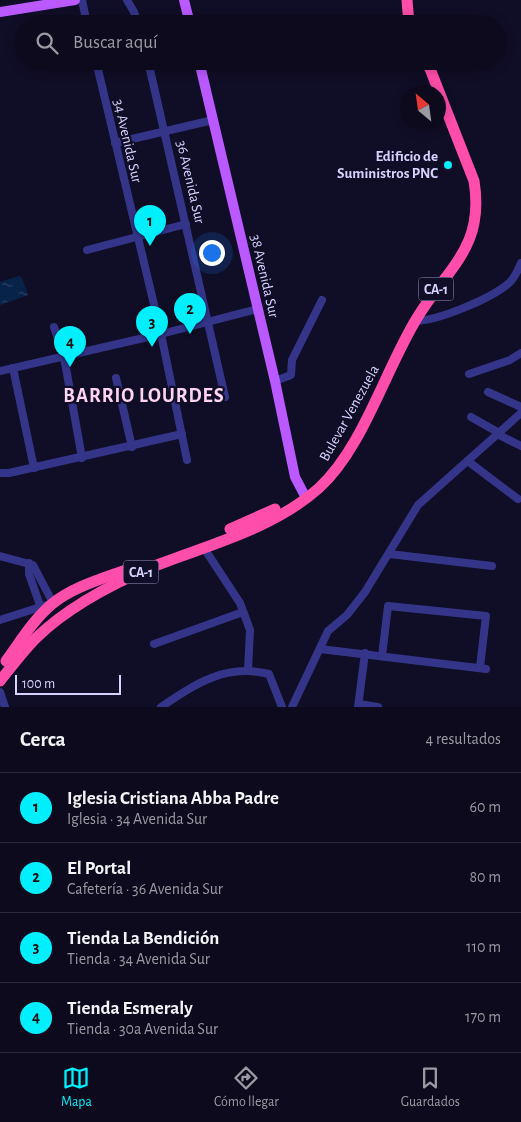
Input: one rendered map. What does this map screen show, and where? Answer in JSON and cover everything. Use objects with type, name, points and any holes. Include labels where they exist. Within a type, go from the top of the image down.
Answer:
[{"type":"highway","points":[[407,0],[408,15]]},
{"type":"highway","points":[[414,0],[415,15]]},
{"type":"highway","points":[[423,70],[429,85]]},
{"type":"highway","name":"Bulevar Venezuela","points":[[0,681],[28,646],[57,621],[104,590],[130,577],[256,527],[290,509],[321,486],[351,445],[415,321],[468,246],[475,223],[477,202],[470,169],[431,70]]},
{"type":"highway","name":"Bulevar Venezuela","points":[[0,669],[41,610],[85,586],[270,512],[303,494],[324,473],[344,446],[411,314],[423,294],[451,261],[462,240],[469,210],[466,180],[446,129]]},
{"type":"highway","points":[[290,509],[303,494],[321,486]]},
{"type":"highway","points":[[53,603],[59,608],[60,612],[57,621]]},
{"type":"main road","points":[[0,6],[30,0]]},
{"type":"main road","points":[[0,12],[75,0]]},
{"type":"main road","points":[[184,0],[188,15]]},
{"type":"main road","name":"38 Avenida Sur","points":[[201,70],[274,381],[294,477],[303,494]]},
{"type":"street","points":[[82,0],[85,15]]},
{"type":"street","points":[[127,0],[135,15]]},
{"type":"street","name":"34 Avenida Sur","points":[[98,70],[136,237],[161,334],[188,460]]},
{"type":"street","name":"36 Avenida Sur","points":[[150,70],[226,397]]},
{"type":"street","points":[[115,143],[213,120]]},
{"type":"street","points":[[87,250],[186,224]]},
{"type":"street","points":[[415,321],[435,317],[486,296],[509,283],[521,263]]},
{"type":"street","points":[[274,381],[291,375],[292,360],[322,300]]},
{"type":"street","points":[[0,371],[161,334],[257,309]]},
{"type":"street","points":[[54,327],[64,357],[82,458]]},
{"type":"street","points":[[469,374],[510,360],[521,352]]},
{"type":"street","points":[[13,368],[34,468]]},
{"type":"street","points":[[116,378],[132,447]]},
{"type":"street","points":[[488,392],[521,407]]},
{"type":"street","points":[[292,707],[328,631],[347,615],[362,596],[390,554],[418,505],[500,434],[521,413]]},
{"type":"street","points":[[471,417],[521,446]]},
{"type":"street","points":[[0,473],[82,458],[182,434]]},
{"type":"street","points":[[468,462],[518,499]]},
{"type":"street","points":[[204,548],[240,603],[250,630],[248,670]]},
{"type":"street","points":[[390,554],[492,566]]},
{"type":"street","points":[[0,556],[28,563],[39,573],[53,603]]},
{"type":"street","points":[[0,620],[41,610],[29,574],[28,563]]},
{"type":"street","points":[[320,649],[483,668],[486,616],[388,606],[382,656]]},
{"type":"street","points":[[154,644],[243,612]]},
{"type":"street","points":[[365,654],[359,706],[378,707]]},
{"type":"street","points":[[161,707],[208,678],[248,670],[269,674],[282,707]]},
{"type":"street","points":[[0,692],[4,707]]},
{"type":"water","points":[[19,276],[22,278],[28,295],[0,305],[0,282]]},
{"type":"place","name":"Edificio de Suministros PNC","points":[[448,165]]},
{"type":"place","name":"Iglesia Cristiana Abba Padre","points":[[150,246]]},
{"type":"place","name":"El Portal","points":[[190,334]]},
{"type":"place","name":"Tienda La Bendición","points":[[152,347]]},
{"type":"place","name":"Tienda Esmeraly","points":[[70,367]]},
{"type":"district","name":"BARRIO LOURDES","points":[[144,395]]}]
